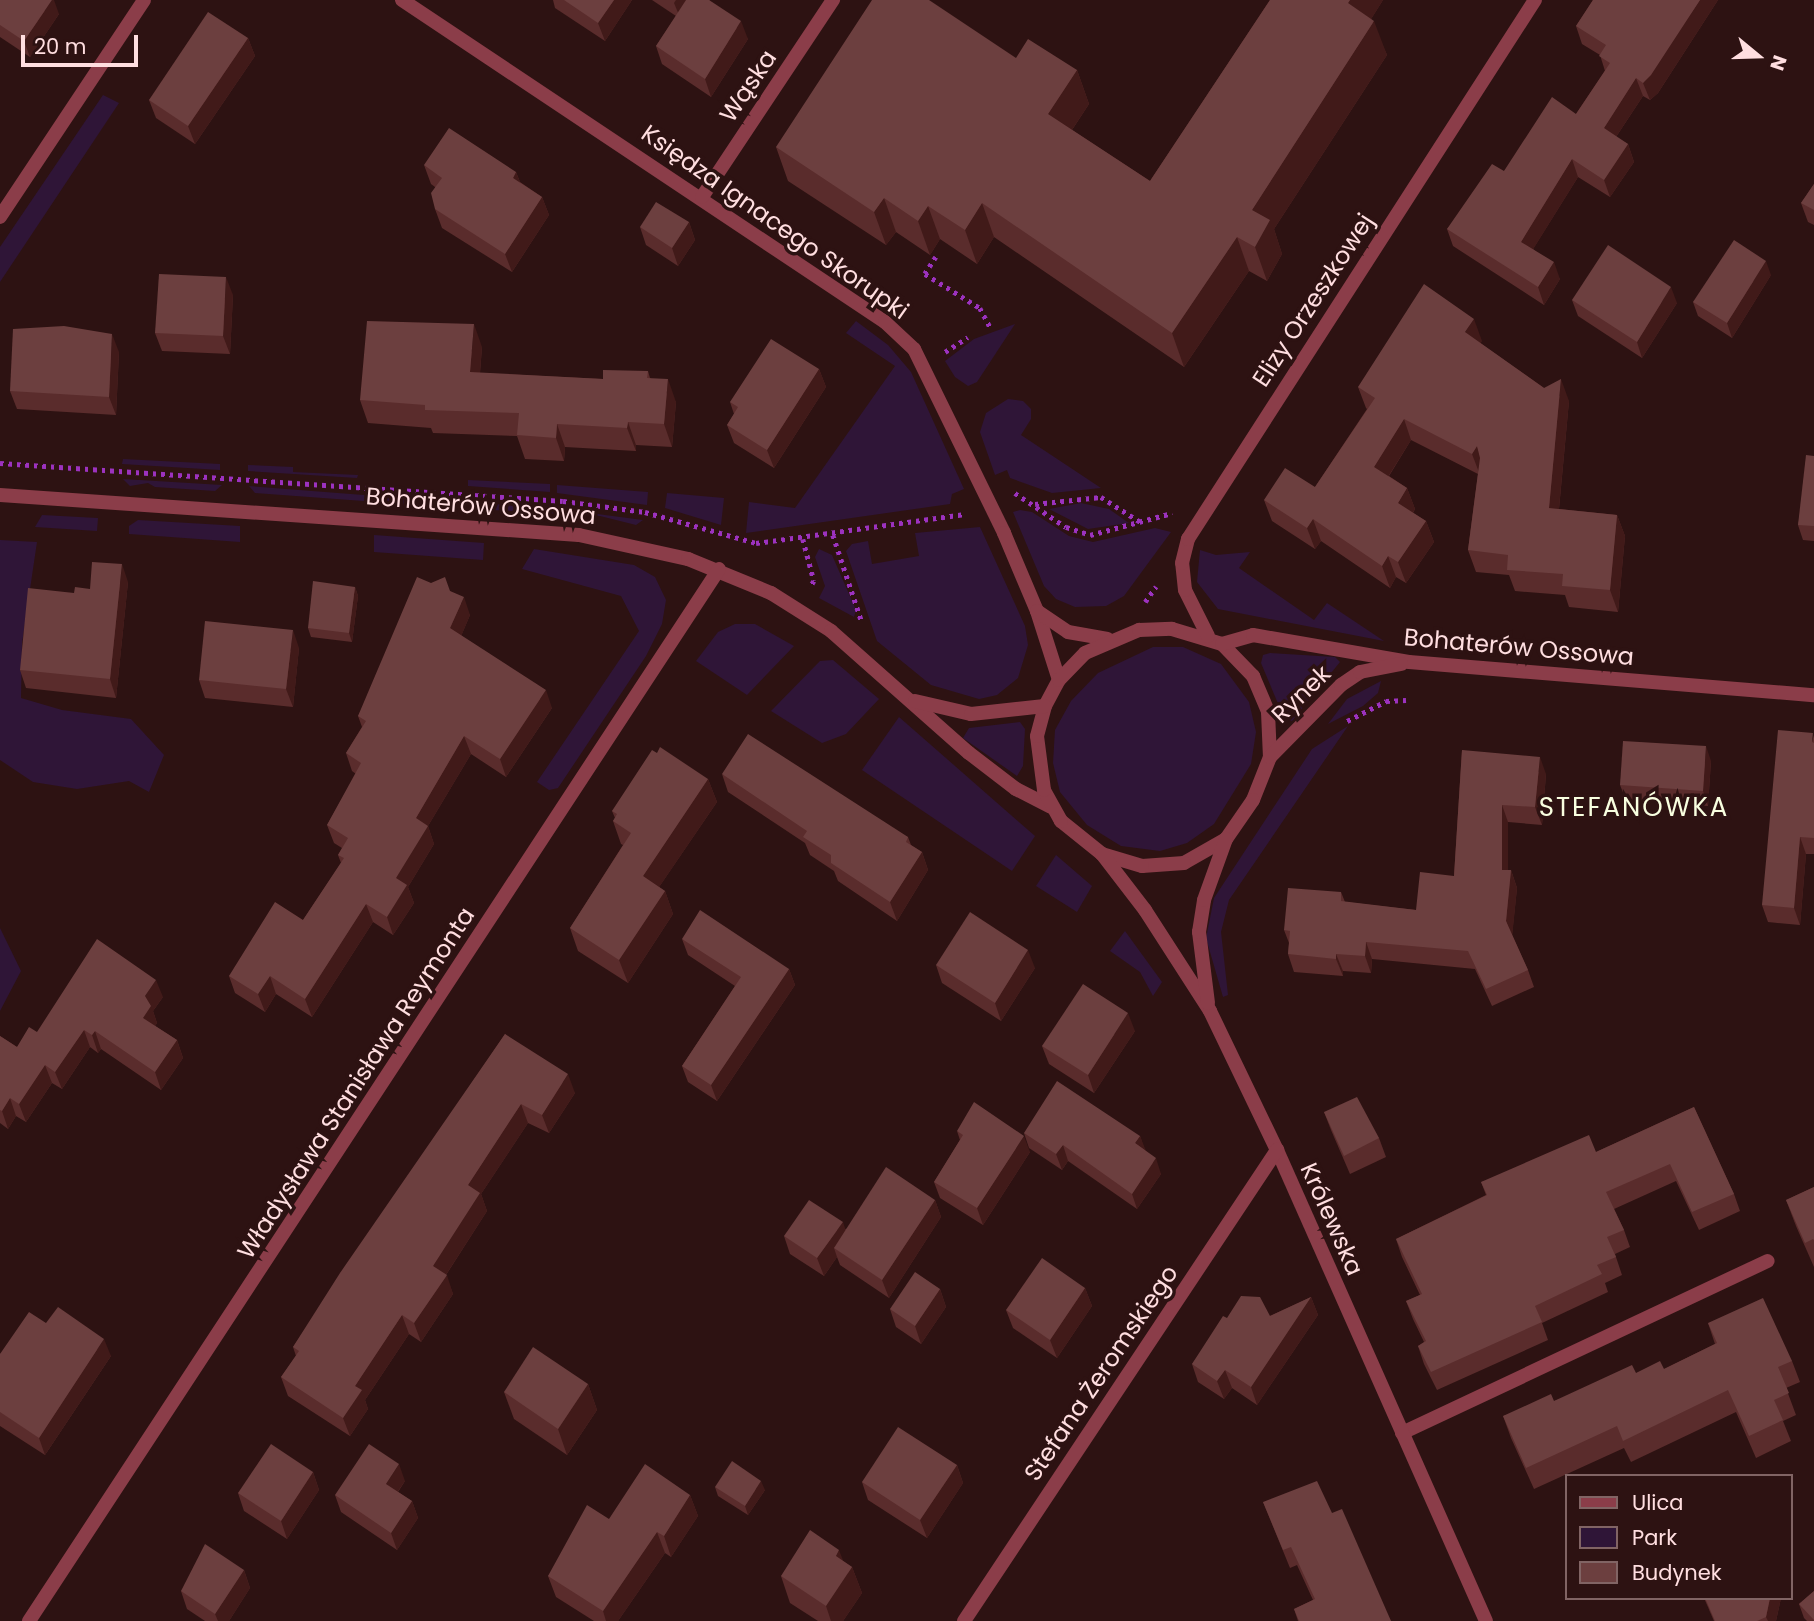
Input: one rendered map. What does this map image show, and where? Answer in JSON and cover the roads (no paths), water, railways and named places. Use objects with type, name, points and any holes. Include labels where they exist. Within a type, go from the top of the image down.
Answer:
[{"type":"street","points":[[0,216],[144,0]]},
{"type":"street","name":"Księdza Ignacego Skorupki","points":[[402,0],[702,197],[886,322],[914,349],[968,456],[1037,611],[1059,680]]},
{"type":"street","name":"Wąska","points":[[702,197],[833,0]]},
{"type":"street","name":"Elizy Orzeszkowej","points":[[1208,636],[1185,590],[1182,563],[1188,538],[1535,0]]},
{"type":"street","name":"Bohaterów Ossowa","points":[[0,495],[579,535],[660,551],[719,569],[771,593],[849,644],[969,754],[1016,789],[1051,807]]},
{"type":"street","name":"Władysława Stanisława Reymonta","points":[[29,1621],[719,569]]},
{"type":"street","points":[[1037,611],[1069,632],[1107,639]]},
{"type":"street","points":[[1210,1011],[1199,932],[1204,900],[1226,839],[1253,800],[1270,757],[1272,733],[1262,693],[1240,660],[1208,636],[1172,629],[1139,630],[1107,639],[1085,653],[1059,680],[1045,706],[1037,755],[1051,807],[1072,833],[1102,854],[1162,866],[1184,863],[1226,839]]},
{"type":"street","name":"Bohaterów Ossowa","points":[[1222,644],[1253,635],[1409,662],[1814,695]]},
{"type":"street","name":"Rynek","points":[[1270,757],[1341,685],[1360,672],[1409,662]]},
{"type":"street","name":"Bohaterów Ossowa","points":[[913,701],[971,714],[1045,706]]},
{"type":"street","name":"Królewska","points":[[1102,854],[1145,910],[1210,1011],[1276,1150],[1486,1621]]},
{"type":"street","name":"Stefana Żeromskiego","points":[[964,1621],[1276,1150]]},
{"type":"street","points":[[1402,1433],[1768,1261]]},
{"type":"district","name":"STEFANÓWKA","points":[[1634,808]]}]
